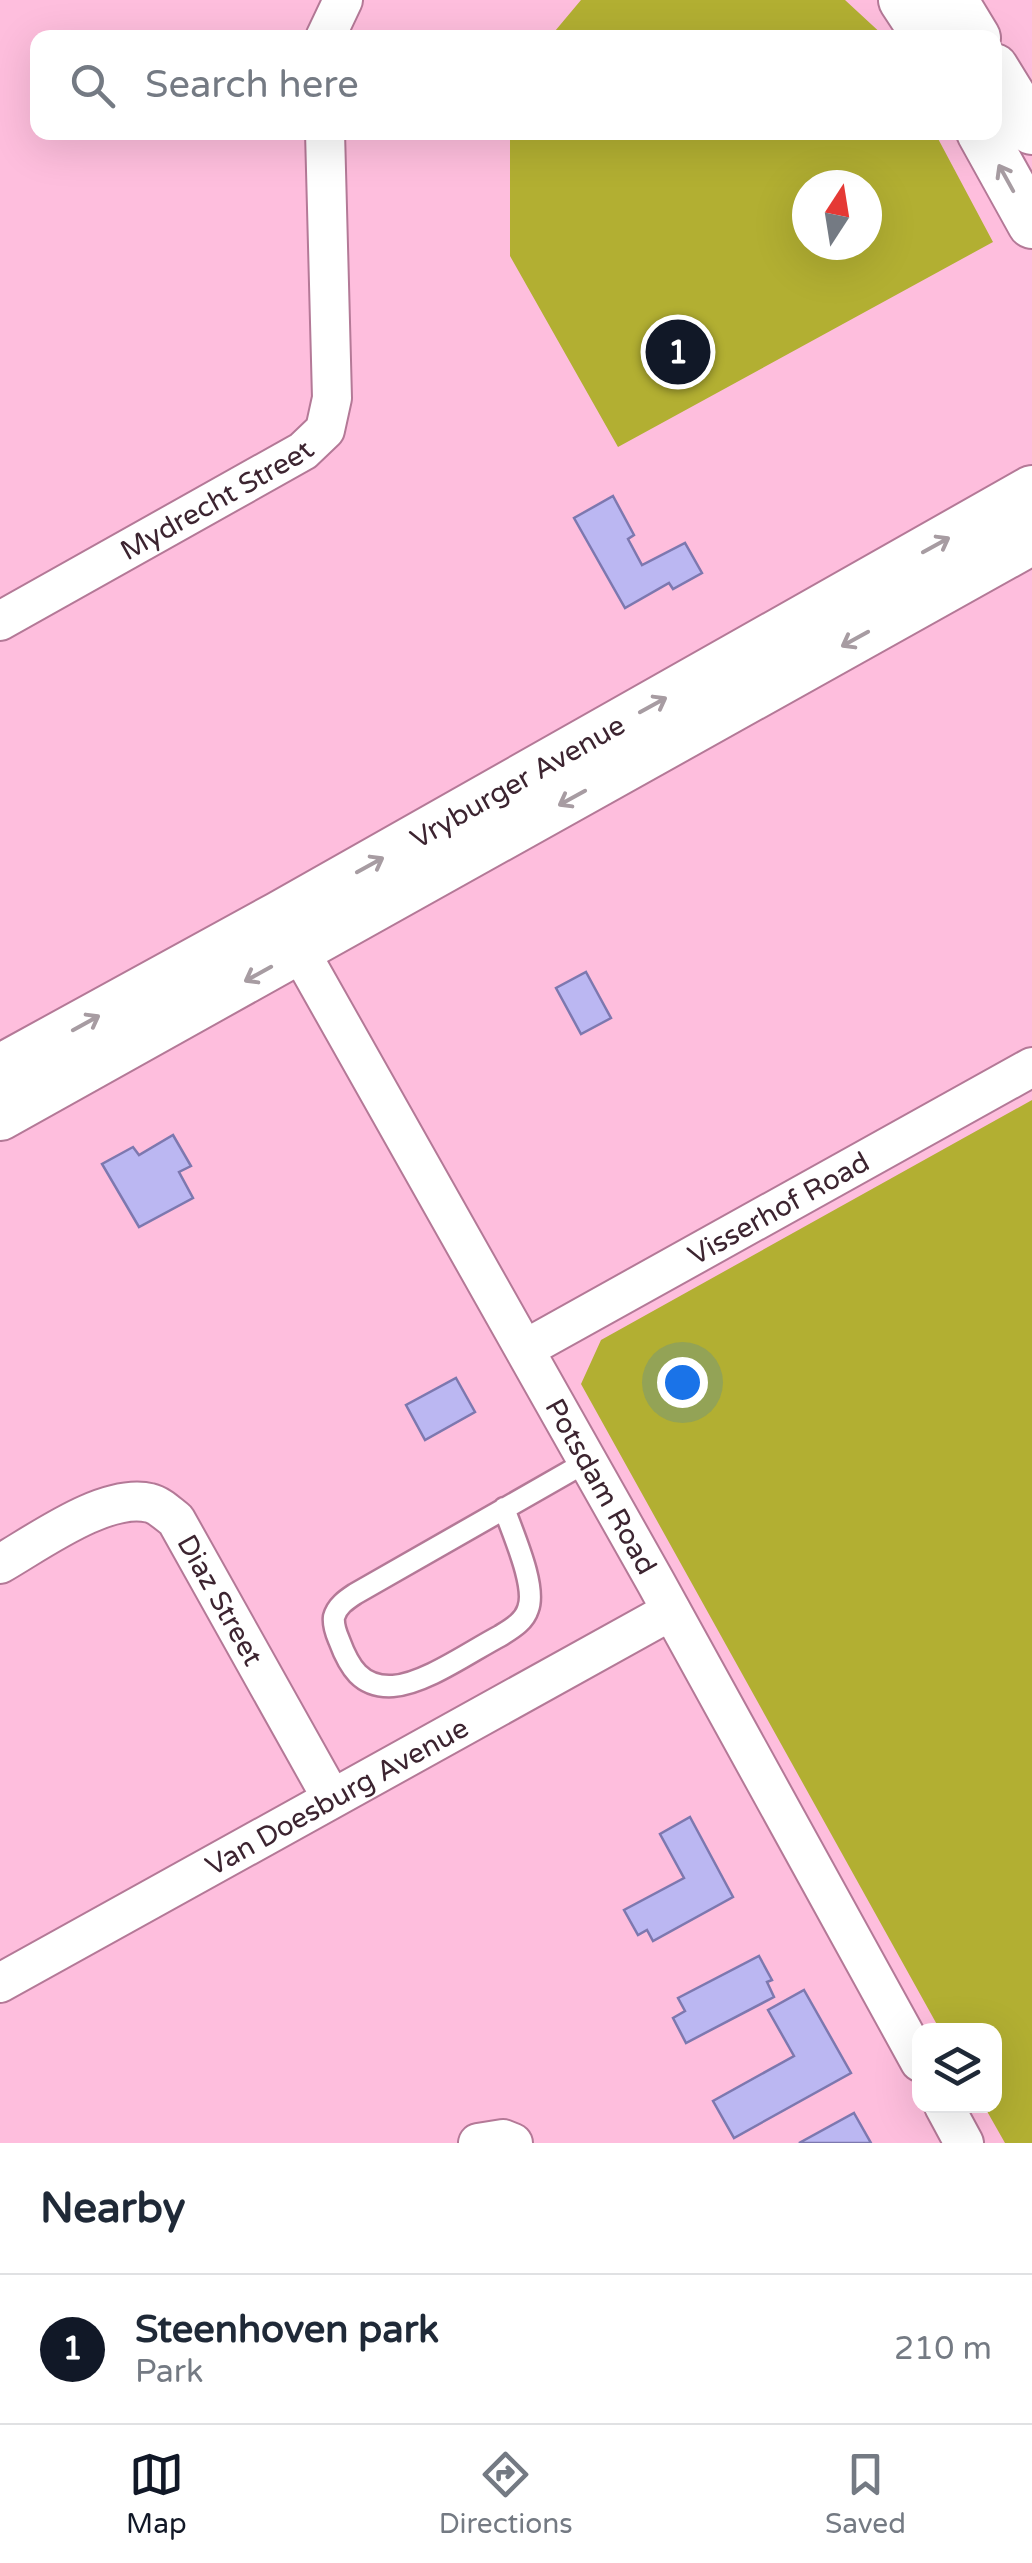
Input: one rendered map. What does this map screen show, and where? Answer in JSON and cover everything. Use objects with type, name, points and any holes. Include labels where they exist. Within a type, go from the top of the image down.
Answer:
[{"type":"street","points":[[903,0],[923,30]]},
{"type":"street","points":[[953,0],[971,30]]},
{"type":"street","points":[[1002,81],[1032,130]]},
{"type":"street","name":"Mydrecht Street","points":[[0,621],[303,451],[325,430],[332,398],[325,140]]},
{"type":"street","points":[[985,140],[1032,224]]},
{"type":"street","name":"Vryburger Avenue","points":[[0,1116],[290,933],[1032,490]]},
{"type":"street","name":"Vryburger Avenue","points":[[0,1069],[290,933],[1032,540]]},
{"type":"street","name":"Potsdam Road","points":[[290,933],[912,2048]]},
{"type":"street","name":"Visserhof Road","points":[[525,1349],[1032,1067]]},
{"type":"street","name":"Diaz Street","points":[[0,1564],[90,1514],[123,1502],[152,1503],[176,1520],[331,1797]]},
{"type":"street","name":"Van Doesburg Avenue","points":[[0,1982],[671,1611]]},
{"type":"street","points":[[948,2113],[964,2143]]},
{"type":"street","points":[[478,2143],[503,2139],[513,2143]]},
{"type":"lane","points":[[504,1508],[528,1579],[531,1600],[527,1613],[514,1628],[406,1684],[370,1684],[356,1674],[334,1628],[334,1615],[342,1604],[504,1508],[588,1461]]},
{"type":"shaded area","points":[[581,0],[845,0],[877,30],[556,30]]},
{"type":"shaded area","points":[[510,140],[939,140],[993,242],[618,447],[510,256]]},
{"type":"shaded area","points":[[1032,1100],[1032,2143],[1005,2143],[988,2113],[1002,2113],[1002,2023],[936,2023],[581,1384],[601,1340]]},
{"type":"building","points":[[613,496],[634,535],[628,539],[642,565],[685,543],[702,573],[673,589],[669,583],[625,608],[574,518]]},
{"type":"building","points":[[586,972],[611,1018],[581,1034],[556,988]]},
{"type":"building","points":[[173,1135],[191,1166],[179,1172],[193,1198],[139,1227],[102,1164],[133,1147],[139,1155]]},
{"type":"building","points":[[456,1378],[475,1412],[425,1440],[406,1405]]},
{"type":"building","points":[[690,1817],[733,1897],[653,1941],[647,1930],[638,1935],[624,1910],[684,1878],[660,1834]]},
{"type":"building","points":[[759,1956],[772,1980],[767,1982],[774,1997],[686,2043],[673,2018],[685,2011],[678,1998]]},
{"type":"building","points":[[804,1990],[851,2073],[734,2138],[713,2101],[794,2056],[768,2010]]},
{"type":"building","points":[[854,2113],[871,2143],[799,2143]]},
{"type":"place","name":"Steenhoven park","points":[[678,352]]}]
